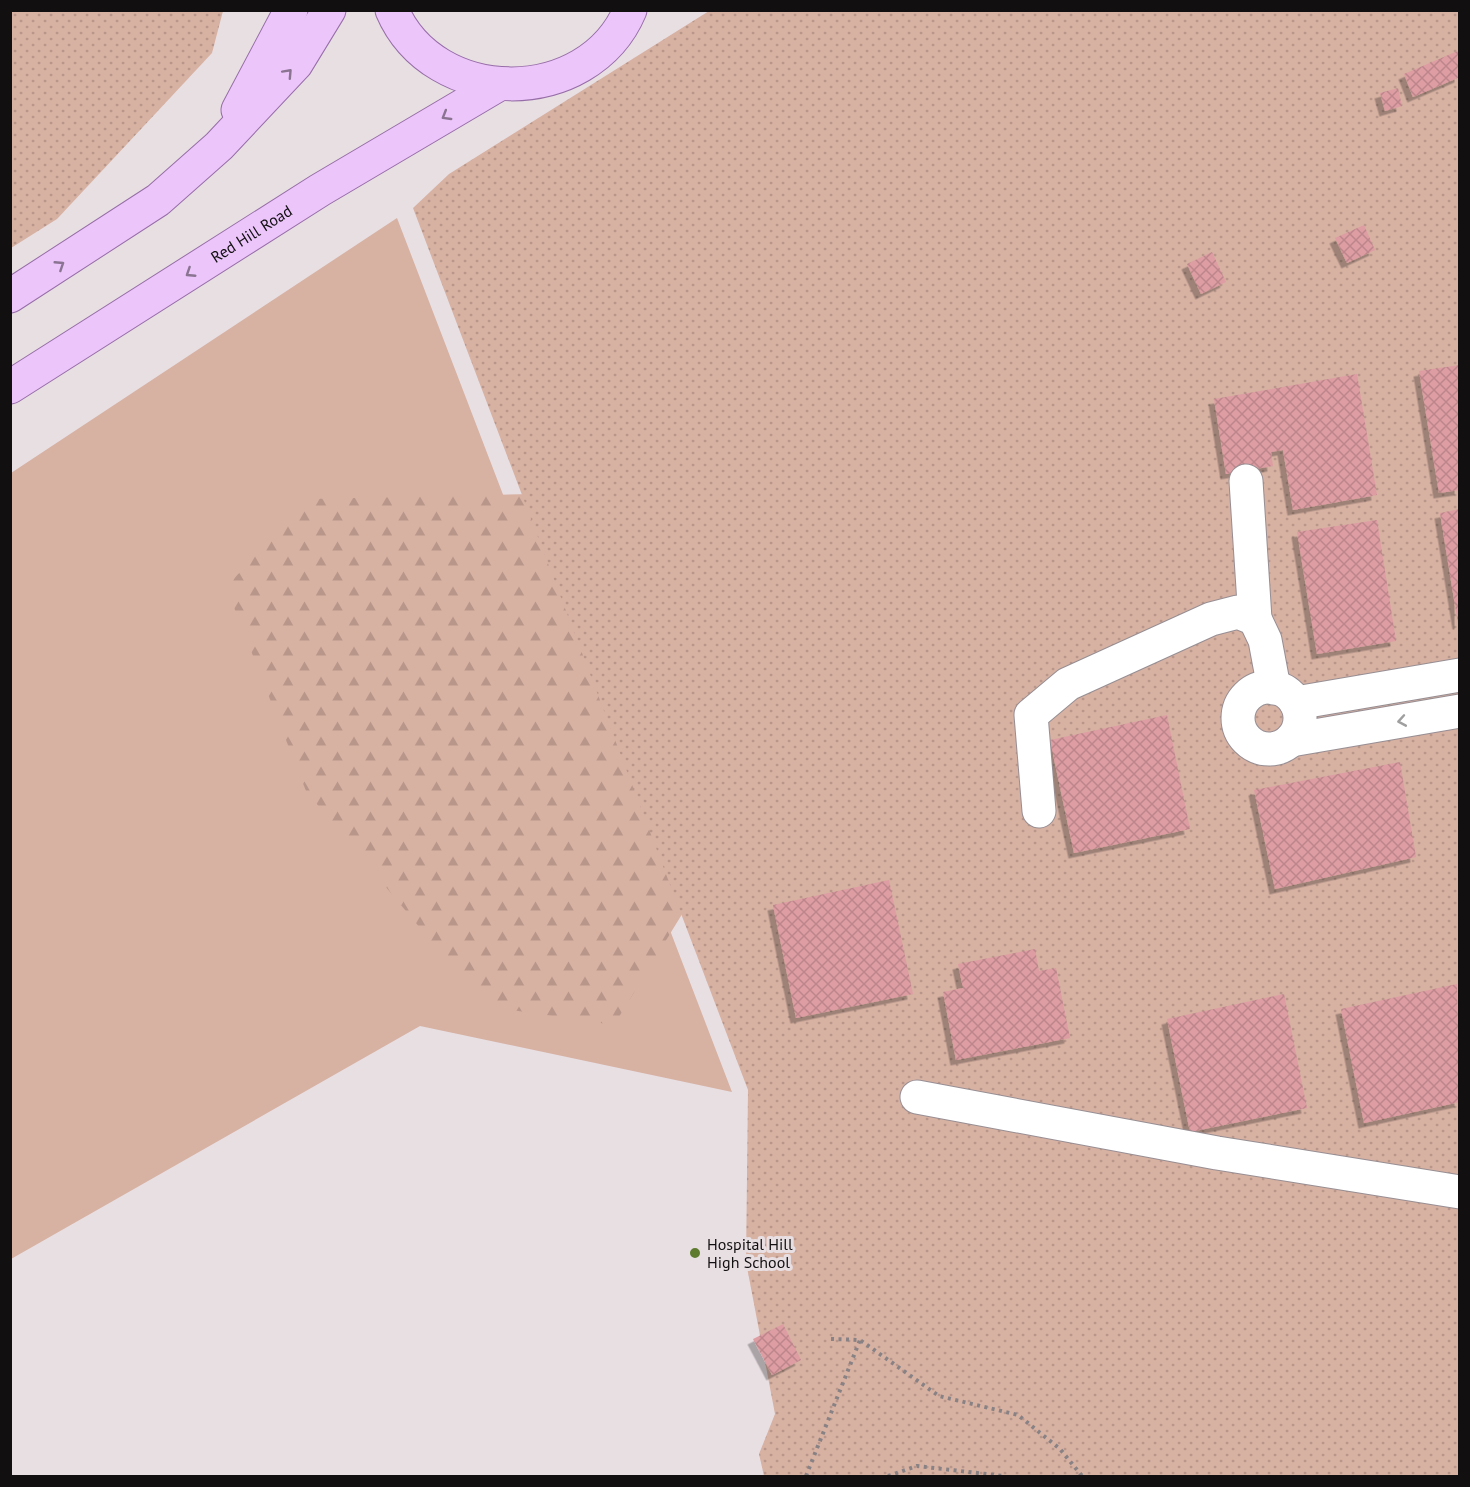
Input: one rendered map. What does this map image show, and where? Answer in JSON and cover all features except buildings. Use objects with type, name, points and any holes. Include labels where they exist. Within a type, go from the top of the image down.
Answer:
[{"type":"main road","points":[[219,146],[291,10]]},
{"type":"main road","points":[[10,296],[158,200],[219,146],[296,64],[329,10]]},
{"type":"main road","points":[[392,10],[397,23],[423,54],[457,75],[496,86],[534,84],[570,72],[602,51],[631,14]]},
{"type":"main road","name":"Red Hill Road","points":[[10,387],[320,190],[496,86]]},
{"type":"street","points":[[1246,482],[1255,619],[1285,696],[1300,722],[1292,740]]},
{"type":"street","points":[[1038,811],[1031,715],[1068,684],[1211,619],[1238,612],[1255,619]]},
{"type":"street","points":[[1460,675],[1285,696],[1256,691],[1242,704],[1239,713],[1242,732],[1247,740],[1264,749],[1274,749],[1292,740],[1460,711]]},
{"type":"street","points":[[917,1097],[1217,1154],[1460,1192]]},
{"type":"path","points":[[831,1339],[860,1341],[939,1396],[1018,1415],[1060,1449],[1082,1476]]},
{"type":"path","points":[[806,1476],[860,1341]]},
{"type":"path","points":[[888,1476],[917,1466],[1003,1476]]},
{"type":"green space","points":[[11,10],[223,11],[212,53],[57,219],[11,248]]},
{"type":"green space","points":[[709,11],[1459,11],[1459,1476],[764,1476],[759,1454],[775,1414],[746,1262],[748,1090],[413,208],[449,174]]},
{"type":"green space","points":[[397,218],[732,1092],[420,1026],[11,1259],[11,473]]},
{"type":"green space","points":[[672,491],[797,727],[614,1025],[485,1006],[306,791],[226,587],[309,499]]},
{"type":"place","name":"Hospital Hill High School","points":[[695,1253]]}]
